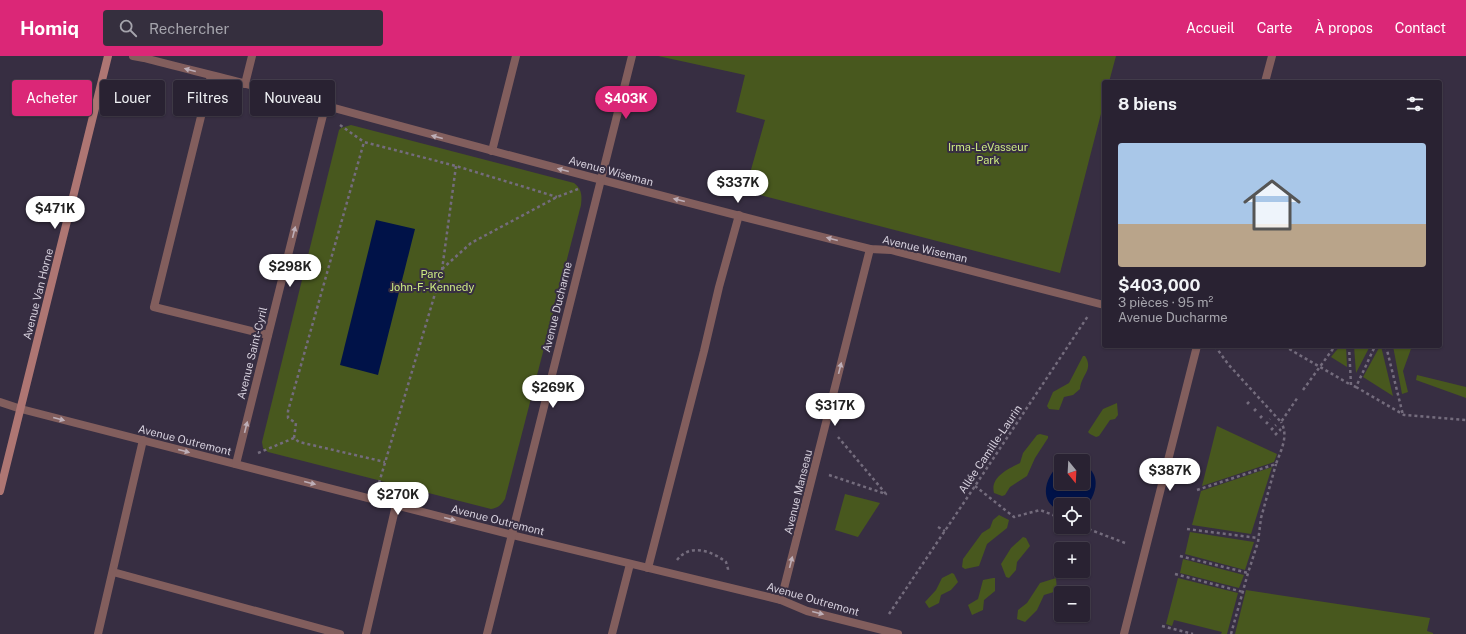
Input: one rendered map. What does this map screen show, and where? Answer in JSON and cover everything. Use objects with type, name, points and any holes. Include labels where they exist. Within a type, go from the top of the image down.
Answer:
[{"type":"main road","name":"Avenue Van Horne","points":[[0,491],[108,56]]},
{"type":"street","name":"Avenue Wiseman","points":[[133,56],[250,85]]},
{"type":"street","points":[[245,84],[252,56]]},
{"type":"street","points":[[492,151],[516,56]]},
{"type":"street","name":"Avenue Ducharme","points":[[487,634],[632,56]]},
{"type":"street","points":[[1266,80],[1272,56]]},
{"type":"street","points":[[211,76],[154,307],[268,335]]},
{"type":"street","name":"Avenue Wiseman","points":[[335,109],[601,180],[870,248],[891,250],[1100,304]]},
{"type":"street","name":"Avenue Saint-Cyril","points":[[236,464],[324,116]]},
{"type":"street","points":[[648,568],[739,215]]},
{"type":"street","name":"Avenue Manseau","points":[[782,600],[870,248]]},
{"type":"street","points":[[1124,634],[1196,348]]},
{"type":"street","name":"Avenue Outremont","points":[[0,402],[21,409],[512,535],[782,600],[807,611],[898,634]]},
{"type":"street","points":[[98,634],[143,440]]},
{"type":"street","points":[[366,634],[396,505]]},
{"type":"street","points":[[612,634],[630,564]]},
{"type":"street","points":[[112,572],[340,634]]},
{"type":"path","points":[[339,123],[344,129],[364,142],[456,166],[557,197]]},
{"type":"path","points":[[294,438],[296,423],[288,418],[288,411],[364,142]]},
{"type":"path","points":[[378,483],[442,270],[456,166]]},
{"type":"path","points":[[442,270],[471,243],[557,197],[582,187]]},
{"type":"path","name":"Allée Camille-Laurin","points":[[889,614],[1100,304]]},
{"type":"path","points":[[1216,348],[1228,364],[1285,428],[1285,441],[1276,464],[1261,518],[1258,538],[1231,634]]},
{"type":"path","points":[[1288,348],[1404,415],[1466,420]]},
{"type":"path","points":[[1302,390],[1332,348]]},
{"type":"path","points":[[1349,348],[1351,385]]},
{"type":"path","points":[[1356,387],[1374,348]]},
{"type":"path","points":[[1387,348],[1404,415]]},
{"type":"path","points":[[1281,422],[1298,397]]},
{"type":"path","points":[[1254,411],[1257,408]]},
{"type":"path","points":[[1260,418],[1264,414]]},
{"type":"path","points":[[1266,424],[1270,420]]},
{"type":"path","points":[[1271,430],[1276,425]]},
{"type":"path","points":[[1276,435],[1281,430]]},
{"type":"path","points":[[829,475],[886,494],[838,437]]},
{"type":"path","points":[[258,453],[294,438]]},
{"type":"path","points":[[294,438],[299,442],[384,462]]},
{"type":"path","points":[[1197,490],[1276,464]]},
{"type":"path","points":[[975,486],[1014,517],[1040,510],[1054,515]]},
{"type":"path","points":[[938,527],[945,531]]},
{"type":"path","points":[[1187,529],[1258,538]]},
{"type":"path","points":[[1090,530],[1125,543]]},
{"type":"path","points":[[677,560],[680,555],[686,552],[694,550],[708,552],[726,562],[728,573]]},
{"type":"path","points":[[1180,556],[1248,573]]},
{"type":"path","points":[[1175,574],[1243,592]]},
{"type":"path","points":[[1162,626],[1193,634]]},
{"type":"green space","name":"Irma-LeVasseur Park","points":[[658,56],[1116,56],[1110,80],[1102,80],[1102,110],[1060,273],[745,191],[765,120],[736,112],[745,75]]},
{"type":"green space","name":"Parc John-F.-Kennedy","points":[[351,125],[574,183],[580,190],[581,205],[505,499],[501,505],[496,508],[491,509],[268,452],[263,448],[262,442],[339,130]]},
{"type":"green space","points":[[1338,348],[1346,348],[1347,367],[1331,357]]},
{"type":"green space","points":[[1354,348],[1369,348],[1356,373]]},
{"type":"green space","points":[[1379,348],[1381,348],[1393,396],[1363,377]]},
{"type":"green space","points":[[1393,348],[1411,348],[1403,371],[1408,392],[1402,394]]},
{"type":"green space","points":[[1083,356],[1085,356],[1087,361],[1088,369],[1080,389],[1073,395],[1064,397],[1059,410],[1049,409],[1047,406],[1053,392],[1069,383]]},
{"type":"green space","points":[[1417,375],[1466,387],[1466,398],[1416,380]]},
{"type":"green space","points":[[1117,403],[1118,415],[1115,419],[1110,420],[1099,436],[1096,437],[1090,434],[1088,432],[1103,409]]},
{"type":"green space","points":[[1217,426],[1277,454],[1274,462],[1202,486]]},
{"type":"green space","points":[[1040,434],[1048,436],[1048,438],[1035,458],[1027,476],[1010,487],[1005,495],[1002,496],[994,493],[993,487],[997,478],[1005,471],[1020,463],[1023,453],[1037,435]]},
{"type":"green space","points":[[1272,467],[1251,534],[1192,525],[1201,491]]},
{"type":"green space","points":[[845,494],[880,503],[858,537],[835,530]]},
{"type":"green space","points":[[999,515],[1009,520],[1007,528],[987,544],[979,566],[965,569],[962,567],[963,559],[982,533],[990,528],[993,520]]},
{"type":"green space","points":[[1190,532],[1254,542],[1245,570],[1185,554]]},
{"type":"green space","points":[[1023,537],[1026,538],[1030,546],[1017,562],[1016,570],[1009,578],[1006,577],[1001,564],[1011,548]]},
{"type":"green space","points":[[1183,559],[1244,575],[1239,588],[1180,573]]},
{"type":"green space","points":[[952,573],[958,582],[951,590],[941,595],[939,603],[929,608],[925,602],[936,590],[942,578]]},
{"type":"green space","points":[[995,578],[995,591],[984,600],[983,610],[972,615],[968,605],[978,599],[983,580]]},
{"type":"green space","points":[[1056,578],[1057,586],[1054,586],[1054,592],[1044,595],[1037,610],[1025,622],[1017,619],[1018,610],[1027,603],[1040,583]]},
{"type":"green space","points":[[1178,578],[1238,593],[1227,634],[1221,634],[1222,632],[1174,620],[1172,626],[1166,624]]},
{"type":"green space","points":[[1246,590],[1430,618],[1427,631],[1433,634],[1235,634]]},
{"type":"shaded area","points":[[376,220],[415,229],[378,375],[340,365]]},
{"type":"shaded area","points":[[1090,469],[1094,475],[1096,484],[1092,498],[1090,501],[1090,498],[1054,498],[1053,507],[1046,495],[1046,488],[1054,470],[1054,490],[1090,490]]}]
